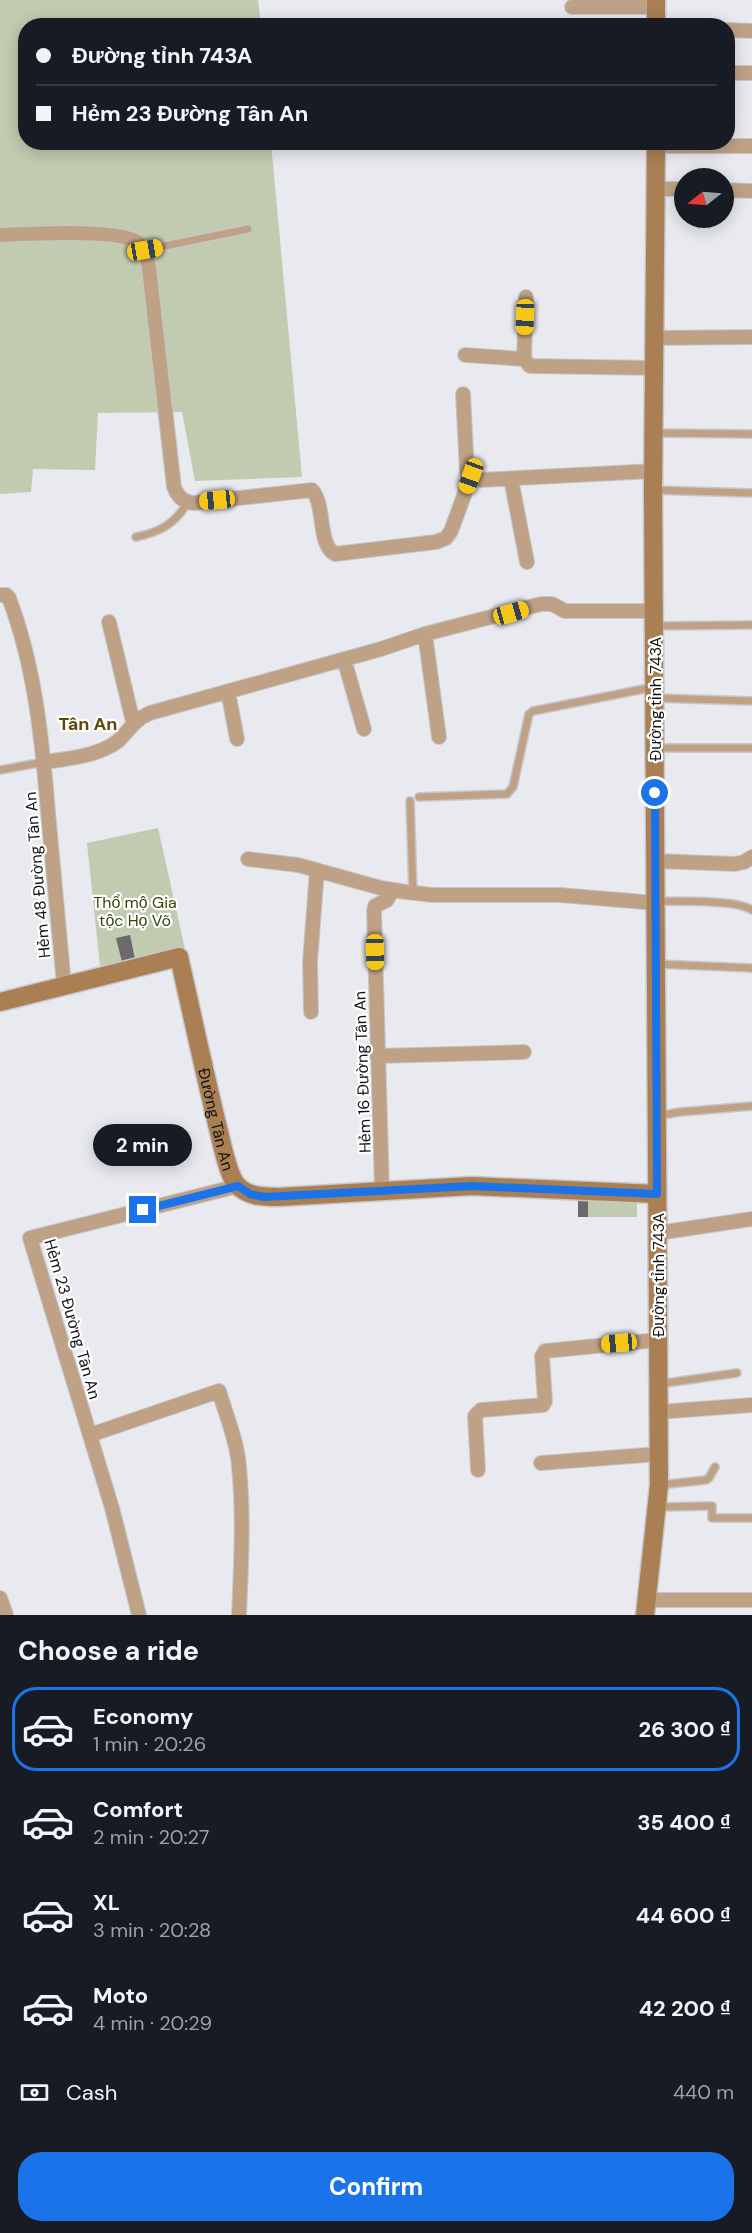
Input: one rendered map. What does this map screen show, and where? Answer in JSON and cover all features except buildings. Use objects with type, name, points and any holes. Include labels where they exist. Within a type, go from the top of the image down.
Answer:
[{"type":"main road","name":"Đường tỉnh 743A","points":[[646,1607],[659,1485],[653,490],[656,150]]},
{"type":"main road","name":"Đường Tân An","points":[[0,1002],[179,957],[220,1138],[232,1176],[238,1186],[250,1194],[264,1197],[472,1186],[657,1194]]},
{"type":"street","points":[[572,7],[656,3]]},
{"type":"street","points":[[735,30],[752,31]]},
{"type":"street","points":[[735,73],[752,73]]},
{"type":"street","points":[[735,146],[752,146]]},
{"type":"street","points":[[656,189],[674,189]]},
{"type":"street","points":[[734,190],[752,191]]},
{"type":"street","points":[[0,235],[101,235],[128,238],[138,242],[145,250],[174,487],[178,496],[188,502],[312,490],[319,503],[326,542],[334,554],[436,542],[446,538],[451,531],[471,476]]},
{"type":"street","points":[[526,297],[524,359],[530,366],[655,368]]},
{"type":"street","points":[[655,338],[752,337]]},
{"type":"street","points":[[465,355],[524,359]]},
{"type":"street","points":[[463,394],[467,472],[471,476],[481,480],[654,471]]},
{"type":"street","points":[[511,479],[527,562]]},
{"type":"street","name":"Hẻm 48 Đường Tân An","points":[[0,595],[9,597],[24,641],[33,681],[44,762],[64,985]]},
{"type":"street","points":[[44,762],[100,750],[118,741],[134,722],[150,713],[425,634],[541,604],[552,604],[565,611],[654,619]]},
{"type":"street","points":[[109,622],[134,722]]},
{"type":"street","points":[[425,634],[439,737]]},
{"type":"street","points":[[344,659],[363,729]]},
{"type":"street","points":[[228,691],[237,739]]},
{"type":"street","points":[[656,861],[735,864],[752,857]]},
{"type":"street","points":[[248,859],[298,865],[393,890],[413,893],[560,895],[656,902]]},
{"type":"street","points":[[311,1012],[310,962],[317,870]]},
{"type":"street","name":"Hẻm 16 Đường Tân An","points":[[382,1190],[374,910],[375,906],[387,900],[393,890]]},
{"type":"street","points":[[377,1056],[524,1052]]},
{"type":"street","name":"Hẻm 23 Đường Tân An","points":[[140,1615],[112,1509],[30,1238],[238,1186]]},
{"type":"street","points":[[658,1233],[705,1224],[752,1219]]},
{"type":"street","points":[[478,1470],[476,1412],[543,1405],[545,1401],[542,1356],[545,1351],[658,1340]]},
{"type":"street","points":[[90,1435],[219,1391],[236,1447],[239,1466],[241,1559],[239,1615]]},
{"type":"street","points":[[659,1412],[752,1405]]},
{"type":"street","points":[[541,1463],[659,1454]]},
{"type":"street","points":[[0,1598],[6,1615]]},
{"type":"street","points":[[646,1607],[752,1600]]},
{"type":"lane","points":[[145,250],[248,229]]},
{"type":"lane","points":[[654,433],[752,434]]},
{"type":"lane","points":[[653,490],[752,493]]},
{"type":"lane","points":[[136,537],[161,531],[181,514],[188,502]]},
{"type":"lane","points":[[654,619],[752,625]]},
{"type":"lane","points":[[419,797],[507,794],[513,787],[529,714],[533,711],[655,693],[752,701]]},
{"type":"lane","points":[[655,748],[752,748]]},
{"type":"lane","points":[[0,770],[44,762]]},
{"type":"lane","points":[[410,801],[413,893]]},
{"type":"lane","points":[[656,902],[725,903],[747,906],[752,910]]},
{"type":"lane","points":[[656,964],[752,968]]},
{"type":"lane","points":[[657,1116],[752,1106]]},
{"type":"lane","points":[[659,1384],[737,1373]]},
{"type":"lane","points":[[659,1485],[706,1480],[709,1479],[715,1467]]},
{"type":"lane","points":[[658,1507],[712,1506],[712,1518],[752,1518]]},
{"type":"green space","points":[[0,0],[258,0],[260,18],[18,18],[18,150],[272,150],[302,477],[195,481],[182,412],[98,413],[95,470],[33,469],[31,492],[0,494]]},
{"type":"green space","name":"Thổ mộ Gia tộc Họ Võ","points":[[158,828],[185,949],[100,966],[87,843]]},
{"type":"green space","points":[[578,1197],[637,1197],[637,1217],[578,1217]]},
{"type":"district","name":"Tân An","points":[[88,724]]},
{"type":"route","points":[[143,1210],[238,1186],[250,1194],[264,1197],[472,1186],[657,1194],[655,793]]}]
